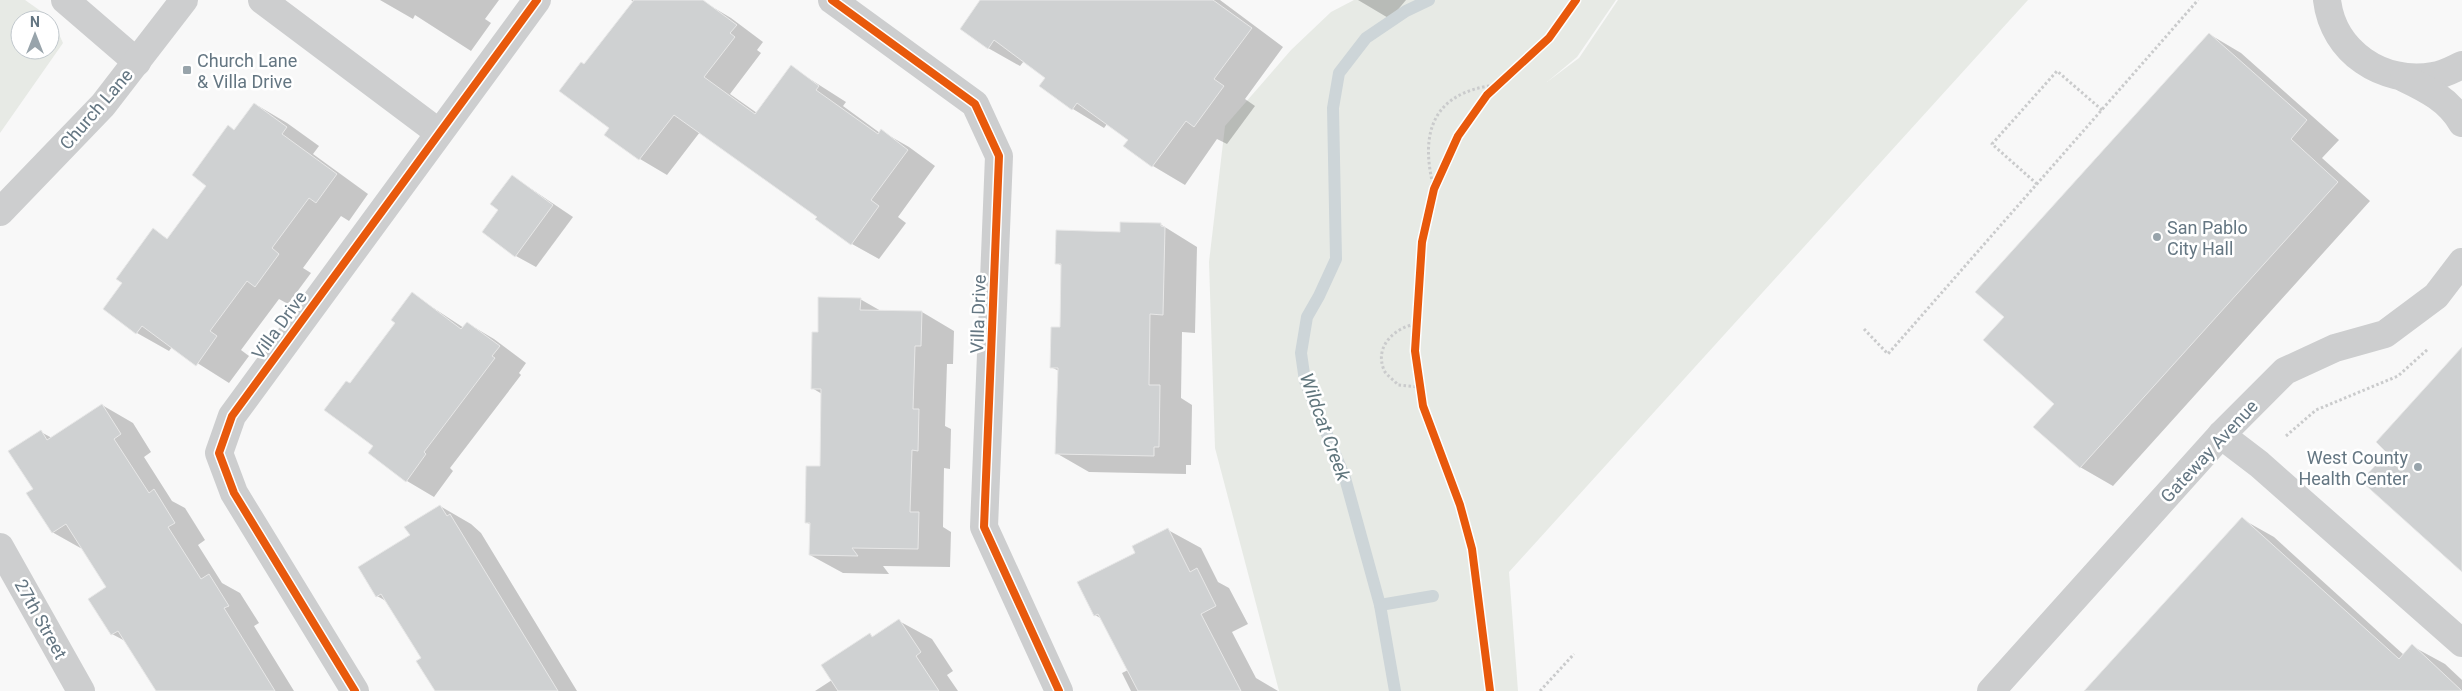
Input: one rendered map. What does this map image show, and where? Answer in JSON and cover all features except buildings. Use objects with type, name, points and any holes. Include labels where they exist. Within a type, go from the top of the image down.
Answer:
[{"type":"street","points":[[65,0],[136,62]]},
{"type":"street","name":"Church Lane","points":[[0,212],[103,106],[184,0]]},
{"type":"street","points":[[262,0],[438,132]]},
{"type":"street","name":"Villa Drive","points":[[354,691],[234,493],[219,453],[232,416],[438,132],[537,0]]},
{"type":"street","name":"Villa Drive","points":[[832,0],[975,104],[999,156],[984,527],[1058,691]]},
{"type":"street","points":[[2327,0],[2338,34],[2352,53],[2376,70],[2403,77],[2437,95],[2456,112],[2462,123]]},
{"type":"street","points":[[2403,77],[2434,76],[2462,65]]},
{"type":"street","name":"Gateway Avenue","points":[[1991,691],[2221,435],[2285,371],[2335,348],[2385,334],[2436,296],[2462,262]]},
{"type":"street","points":[[2221,435],[2259,464],[2462,643]]},
{"type":"street","name":"27th Street","points":[[0,547],[81,691]]},
{"type":"path","points":[[1864,329],[1888,354],[2198,0]]},
{"type":"path","points":[[2037,184],[1992,144],[2057,71],[2102,110]]},
{"type":"path","points":[[1487,95],[1503,79]]},
{"type":"path","points":[[1434,189],[1428,165],[1428,149],[1429,133],[1438,113],[1457,95],[1479,87],[1496,85]]},
{"type":"path","points":[[1432,198],[1442,171]]},
{"type":"path","points":[[1415,333],[1416,313]]},
{"type":"path","points":[[1415,324],[1404,326],[1387,338],[1382,355],[1384,370],[1398,385],[1420,387]]},
{"type":"path","points":[[2286,436],[2316,410],[2398,376],[2434,344]]},
{"type":"path","points":[[1419,378],[1422,397]]},
{"type":"path","points":[[1540,691],[1574,654]]},
{"type":"shaded area","points":[[0,0],[25,0],[39,10],[10,10],[10,60],[51,60],[0,133]]},
{"type":"shaded area","points":[[1354,0],[1616,0],[1577,57],[1547,82],[1579,58],[1618,0],[2028,0],[1509,572],[1518,691],[1279,691],[1215,448],[1209,262],[1225,126],[1291,50],[1331,12]]},
{"type":"shaded area","points":[[60,36],[63,43],[60,47]]},
{"type":"waterway","name":"Wildcat Creek","points":[[1395,691],[1380,605],[1345,478],[1305,381],[1301,353],[1307,317],[1336,259],[1333,108],[1339,73],[1366,38],[1406,11],[1429,0]]},
{"type":"waterway","points":[[1380,605],[1433,596]]},
{"type":"cycle path","points":[[355,691],[234,493],[219,453],[232,416],[537,0]]},
{"type":"cycle path","points":[[832,0],[975,104],[999,156],[984,527],[1059,691]]},
{"type":"cycle path","points":[[1490,691],[1472,549],[1460,505],[1423,406],[1415,351],[1422,242],[1434,189],[1458,136],[1487,95],[1549,38],[1576,0]]},
{"type":"place","name":"Church Lane & Villa Drive","points":[[187,70]]},
{"type":"place","name":"San Pablo City Hall","points":[[2157,237]]},
{"type":"place","name":"West County Health Center","points":[[2418,467]]}]
